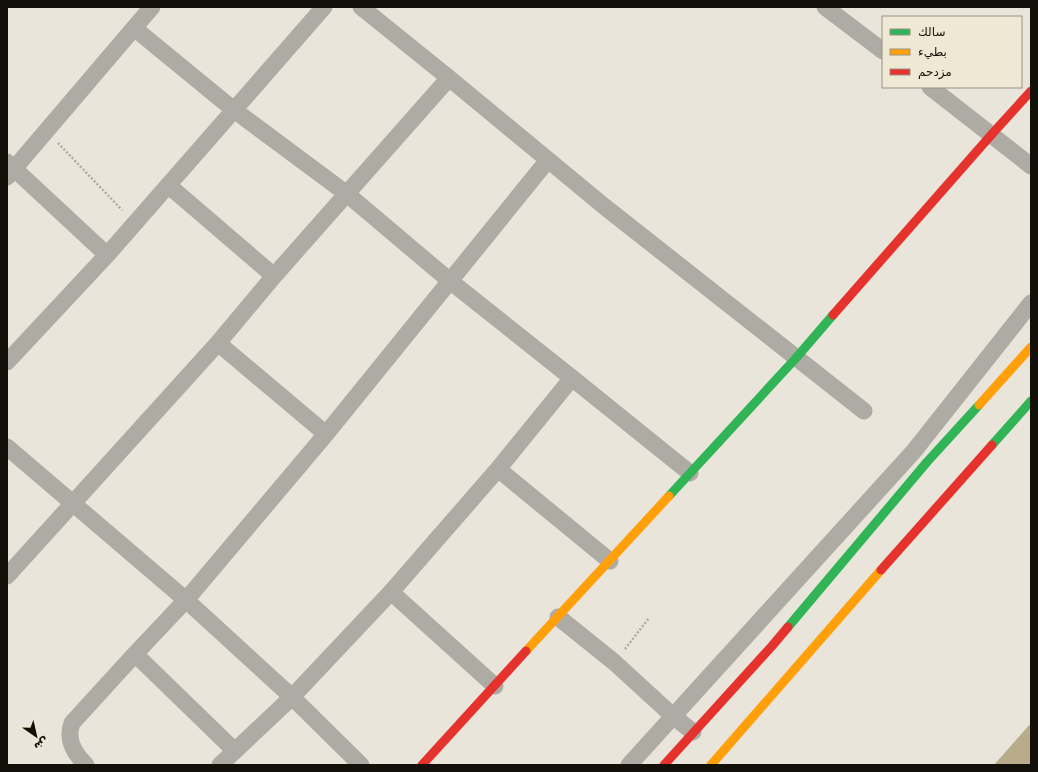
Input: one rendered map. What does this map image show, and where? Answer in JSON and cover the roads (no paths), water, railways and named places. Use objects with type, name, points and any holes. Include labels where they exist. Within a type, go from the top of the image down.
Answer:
[{"type":"main road","points":[[422,765],[796,358],[1031,91]]},
{"type":"main road","points":[[664,765],[772,646],[926,462],[1031,348]]},
{"type":"main road","points":[[711,765],[922,522],[1031,401]]},
{"type":"street","points":[[107,255],[10,169],[46,131],[152,7]]},
{"type":"street","points":[[7,362],[107,255],[324,7]]},
{"type":"street","points":[[361,7],[606,208],[864,411]]},
{"type":"street","points":[[825,7],[882,50]]},
{"type":"street","points":[[134,28],[234,110],[347,194],[450,281],[690,473]]},
{"type":"street","points":[[7,576],[218,343],[274,276],[449,78]]},
{"type":"street","points":[[931,88],[1031,166]]},
{"type":"street","points":[[86,765],[80,760],[71,740],[70,733],[72,723],[186,600],[326,434],[548,160]]},
{"type":"street","points":[[168,185],[274,276]]},
{"type":"street","points":[[629,765],[914,451],[1031,303]]},
{"type":"street","points":[[218,343],[326,434]]},
{"type":"street","points":[[220,765],[292,697],[391,592],[498,468],[572,378]]},
{"type":"street","points":[[7,447],[186,600],[292,697],[361,765]]},
{"type":"street","points":[[498,468],[610,560]]},
{"type":"street","points":[[391,592],[495,686]]},
{"type":"street","points":[[558,617],[614,662],[673,716],[693,732]]},
{"type":"street","points":[[135,654],[235,751]]}]
